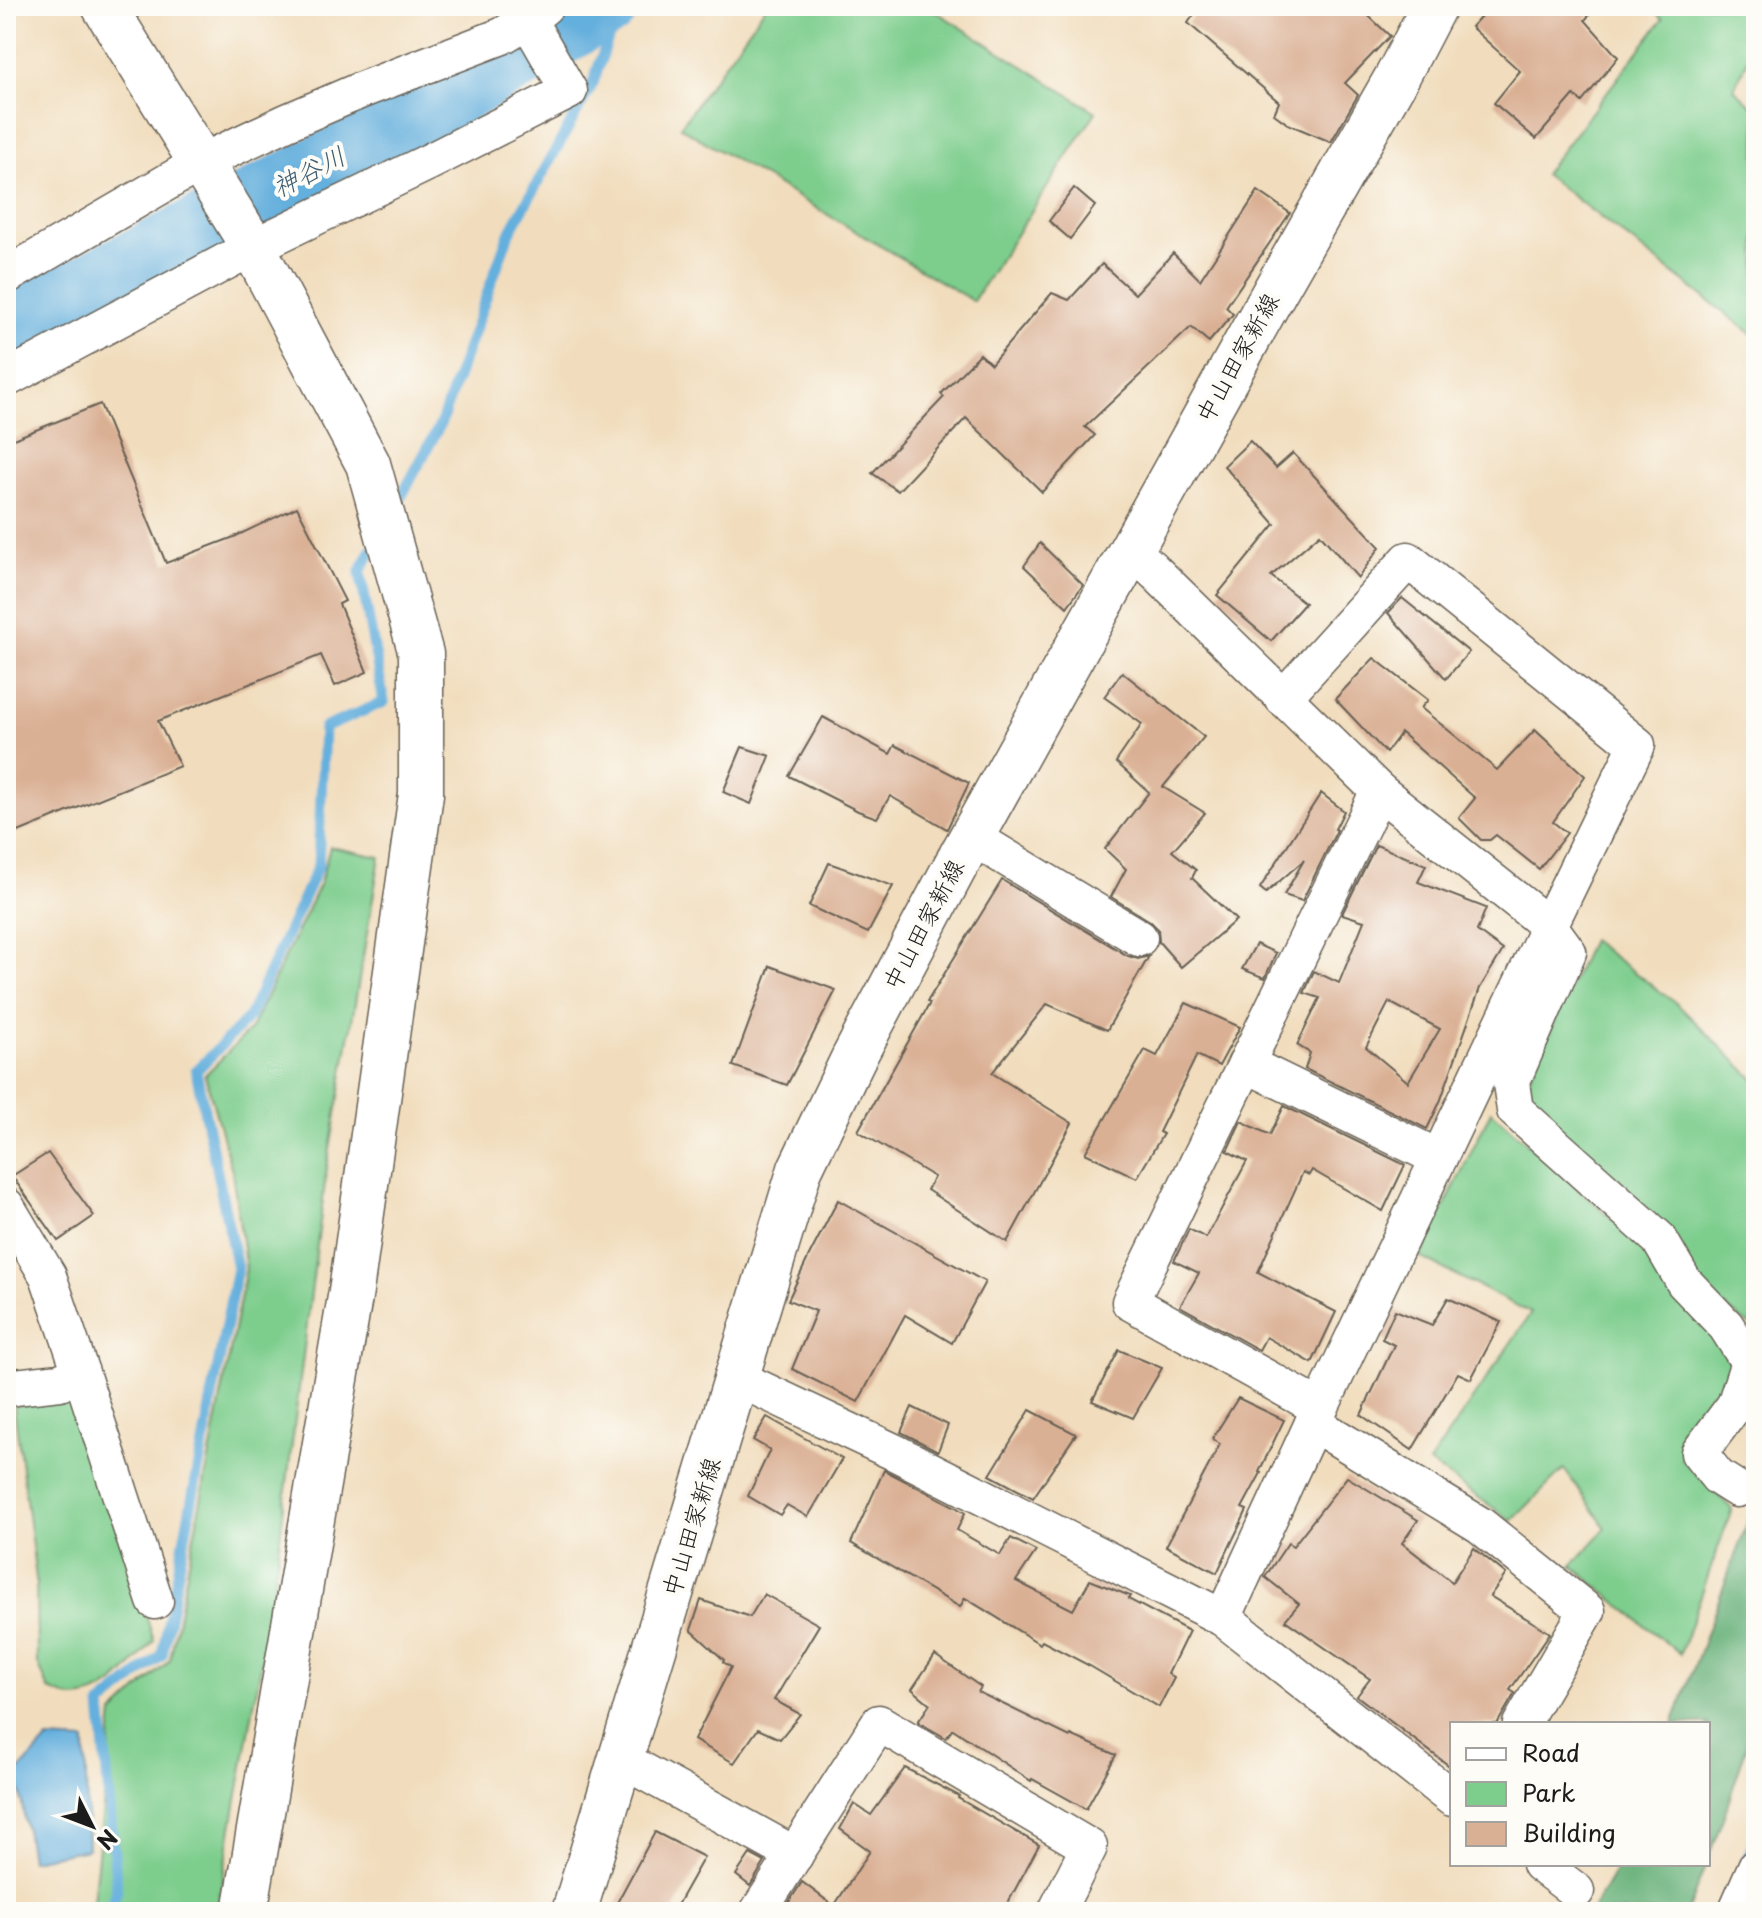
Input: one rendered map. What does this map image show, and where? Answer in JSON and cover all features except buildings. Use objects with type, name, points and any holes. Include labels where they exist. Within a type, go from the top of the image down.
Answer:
[{"type":"main road","points":[[104,6],[253,247],[368,464],[421,654],[421,794],[351,1291],[245,1912]]},
{"type":"main road","name":"中山田家新線","points":[[574,1912],[800,1169],[853,1059],[972,837],[1434,6]]},
{"type":"street","points":[[6,276],[287,122],[502,36],[536,13],[569,91],[253,247],[6,379]]},
{"type":"street","points":[[1132,551],[1379,791],[1549,926],[1568,952],[1511,1083],[1515,1110],[1659,1239],[1684,1282],[1726,1326],[1749,1362],[1735,1405],[1699,1453],[1718,1477],[1737,1489]]},
{"type":"street","points":[[1223,1618],[1637,745],[1408,560],[1283,698]]},
{"type":"street","points":[[1379,791],[1130,1302],[1317,1415],[1480,1525],[1587,1611],[1522,1722]]},
{"type":"street","points":[[972,837],[1139,938]]},
{"type":"street","points":[[1246,1064],[1439,1158]]},
{"type":"street","points":[[6,1206],[48,1276],[155,1601]]},
{"type":"street","points":[[6,1388],[60,1382],[81,1373]]},
{"type":"street","points":[[737,1378],[896,1453],[1223,1618],[1450,1796]]},
{"type":"street","points":[[758,1912],[879,1723],[1089,1847],[1056,1912]]},
{"type":"street","points":[[621,1759],[795,1855]]},
{"type":"street","points":[[1543,1866],[1576,1891]]},
{"type":"street","points":[[1736,1912],[1756,1867]]},
{"type":"green space","points":[[766,6],[927,6],[1096,112],[973,301],[680,127]]},
{"type":"green space","points":[[1649,6],[1756,6],[1756,42],[1734,89],[1756,109],[1756,337],[1544,174],[1663,19]]},
{"type":"green space","points":[[330,847],[380,857],[327,1167],[271,1609],[217,1912],[92,1912],[113,1714],[170,1660],[246,1269],[232,1171],[205,1075],[251,1029],[320,883]]},
{"type":"green space","points":[[1591,940],[1677,1004],[1756,1081],[1756,1330],[1721,1304],[1534,1108],[1525,1087]]},
{"type":"green space","points":[[1491,1111],[1638,1242],[1709,1330],[1735,1370],[1681,1459],[1732,1509],[1680,1654],[1572,1566],[1606,1528],[1564,1469],[1512,1521],[1429,1463],[1531,1313],[1420,1257]]},
{"type":"green space","points":[[78,1396],[154,1641],[109,1686],[86,1697],[73,1698],[49,1690],[37,1661],[36,1578],[14,1406]]},
{"type":"green space","points":[[1756,1499],[1756,1717],[1710,1853],[1710,1722],[1674,1722]]},
{"type":"green space","points":[[1618,1866],[1705,1866],[1687,1912],[1591,1912]]},
{"type":"water","points":[[48,1739],[85,1741],[88,1849],[31,1860],[17,1773]]},
{"type":"waterway","name":"神谷川","points":[[6,327],[392,130],[606,6]]},
{"type":"waterway","points":[[394,510],[440,425],[508,236],[593,83],[619,6]]},
{"type":"waterway","points":[[109,1912],[117,1890],[101,1705],[162,1655],[237,1268],[196,1071],[249,1017],[318,866],[324,728],[384,702],[360,572],[376,542]]},
{"type":"waterway","points":[[1746,1862],[1756,1838]]}]
